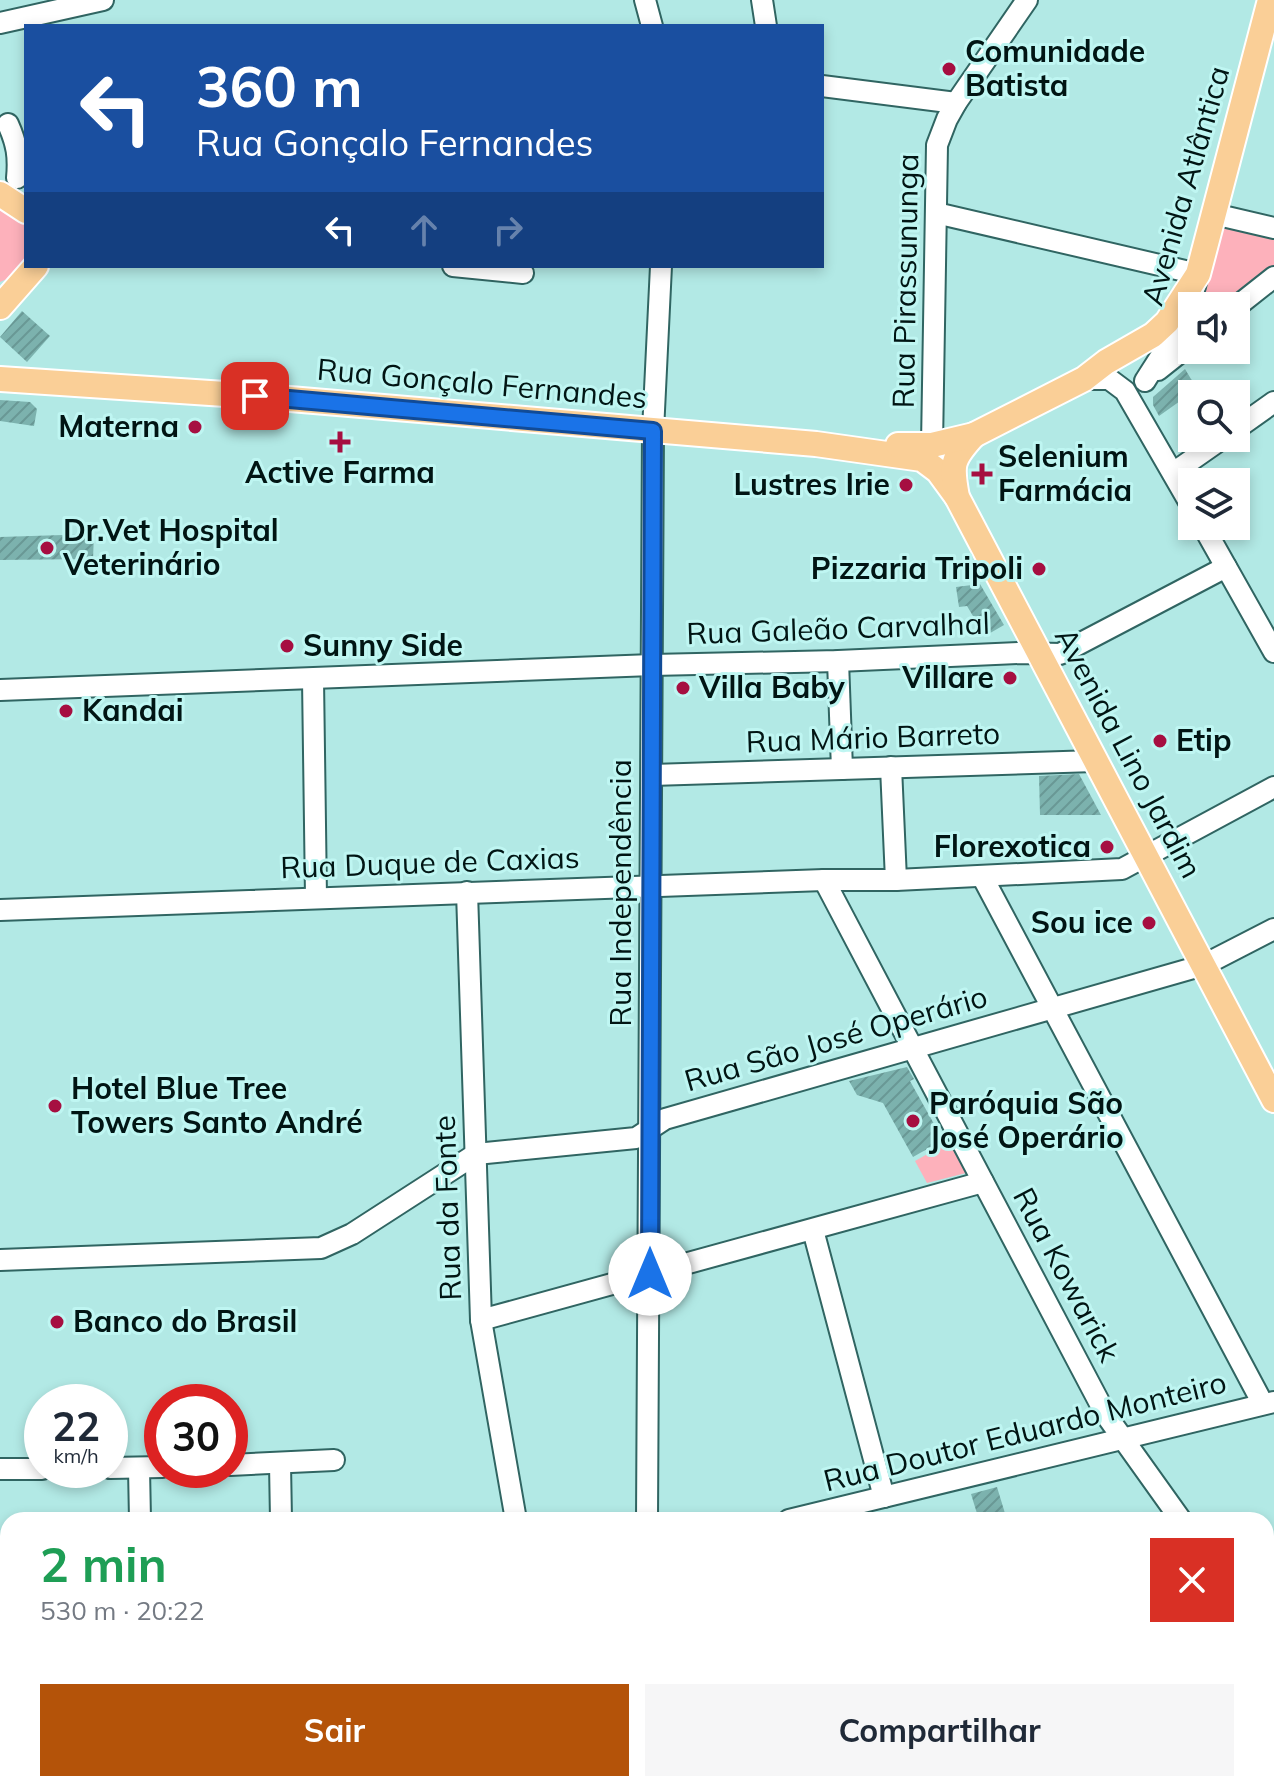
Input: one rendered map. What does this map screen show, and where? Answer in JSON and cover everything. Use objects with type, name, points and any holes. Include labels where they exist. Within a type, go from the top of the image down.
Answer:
[{"type":"main road","name":"Avenida Atlântica","points":[[1198,274],[1270,0]]},
{"type":"main road","points":[[11,184],[24,207]]},
{"type":"main road","points":[[0,307],[9,291],[34,268]]},
{"type":"main road","name":"Rua Gonçalo Fernandes","points":[[816,444],[932,445],[974,435],[1084,379],[1160,330],[1198,274]]},
{"type":"main road","name":"Rua Gonçalo Fernandes","points":[[0,379],[255,396],[816,444],[922,459],[938,471],[957,497]]},
{"type":"main road","name":"Avenida Lino Jardim","points":[[974,435],[953,463],[952,476],[957,497],[1274,1100]]},
{"type":"street","points":[[0,23],[68,4],[103,0]]},
{"type":"street","points":[[645,0],[651,24]]},
{"type":"street","points":[[762,0],[766,24]]},
{"type":"street","name":"Rua Pirassununga","points":[[932,445],[937,145],[956,103],[1027,0]]},
{"type":"street","points":[[824,86],[956,103]]},
{"type":"street","points":[[4,120],[24,138]]},
{"type":"street","points":[[4,120],[17,145],[19,157],[11,184]]},
{"type":"street","points":[[936,213],[1198,274]]},
{"type":"street","points":[[1214,214],[1274,228]]},
{"type":"street","points":[[473,268],[523,273]]},
{"type":"street","name":"Rua Independência","points":[[647,1512],[653,431],[661,268]]},
{"type":"street","name":"Avenida Atlântica","points":[[1145,381],[1184,320],[1198,274]]},
{"type":"street","points":[[1250,296],[1274,277]]},
{"type":"street","points":[[1131,399],[1145,381],[1178,354]]},
{"type":"street","points":[[1084,379],[1101,377],[1113,380],[1131,399],[1178,482]]},
{"type":"street","points":[[1250,419],[1274,402]]},
{"type":"street","points":[[1173,473],[1203,452]]},
{"type":"street","points":[[1211,540],[1274,652]]},
{"type":"street","name":"Rua Galeão Carvalhal","points":[[0,690],[652,665],[1060,654],[1226,567]]},
{"type":"street","points":[[838,661],[842,769]]},
{"type":"street","points":[[313,679],[316,897]]},
{"type":"street","name":"Rua Mário Barreto","points":[[652,775],[1095,761]]},
{"type":"street","points":[[891,767],[896,880]]},
{"type":"street","name":"Rua Duque de Caxias","points":[[0,910],[316,897],[896,880],[1122,869],[1274,787]]},
{"type":"street","points":[[982,876],[1269,1403]]},
{"type":"street","name":"Rua Kowarick","points":[[824,880],[1121,1439],[1175,1512]]},
{"type":"street","name":"Rua da Fonte","points":[[467,892],[481,1320],[515,1512]]},
{"type":"street","name":"Rua São José Operário","points":[[0,1260],[321,1248],[352,1234],[476,1154],[636,1138],[665,1119],[1204,965],[1274,929]]},
{"type":"street","points":[[481,1320],[983,1182]]},
{"type":"street","points":[[813,1230],[884,1497]]},
{"type":"street","name":"Rua Doutor Eduardo Monteiro","points":[[822,1512],[1269,1403]]},
{"type":"street","points":[[248,1465],[334,1460]]},
{"type":"street","points":[[280,1464],[281,1512]]},
{"type":"street","points":[[128,1468],[144,1468]]},
{"type":"street","points":[[139,1468],[140,1512]]},
{"type":"street","points":[[0,1469],[24,1469]]},
{"type":"shaded area","points":[[0,205],[24,223],[24,264],[14,276],[0,282]]},
{"type":"shaded area","points":[[1221,228],[1274,235],[1274,267],[1237,292],[1204,292],[1205,279]]},
{"type":"shaded area","points":[[949,1142],[966,1173],[927,1183],[915,1161]]},
{"type":"building","points":[[22,311],[50,336],[27,362],[0,337]]},
{"type":"building","points":[[1185,369],[1192,380],[1178,380],[1178,402],[1159,416],[1153,405],[1153,397]]},
{"type":"building","points":[[0,400],[30,402],[37,409],[34,426],[0,421]]},
{"type":"building","name":"Dr.Vet Hospital Veterinário","points":[[94,534],[93,559],[0,560],[0,537]]},
{"type":"building","points":[[980,584],[1004,625],[985,636],[967,606],[959,607],[956,587]]},
{"type":"building","points":[[1079,774],[1101,815],[1040,815],[1039,776]]},
{"type":"building","name":"Paróquia São José Operário","points":[[907,1067],[914,1079],[910,1081],[943,1140],[913,1157],[883,1103],[857,1095],[849,1081]]},
{"type":"building","points":[[997,1487],[1005,1512],[977,1512],[971,1494]]},
{"type":"place","name":"Comunidade Batista","points":[[949,69]]},
{"type":"place","name":"Materna","points":[[195,427]]},
{"type":"place","name":"Active Farma","points":[[340,442]]},
{"type":"place","name":"Selenium Farmácia","points":[[982,474]]},
{"type":"place","name":"Lustres Irie","points":[[906,485]]},
{"type":"place","name":"Dr.Vet Hospital Veterinário","points":[[47,548]]},
{"type":"place","name":"Pizzaria Tripoli","points":[[1039,569]]},
{"type":"place","name":"Sunny Side","points":[[287,646]]},
{"type":"place","name":"Villare","points":[[1010,678]]},
{"type":"place","name":"Villa Baby","points":[[683,688]]},
{"type":"place","name":"Kandai","points":[[66,711]]},
{"type":"place","name":"Etip","points":[[1160,741]]},
{"type":"place","name":"Florexotica","points":[[1107,847]]},
{"type":"place","name":"Sou ice","points":[[1149,923]]},
{"type":"place","name":"Hotel Blue Tree Towers Santo André","points":[[55,1106]]},
{"type":"place","name":"Paróquia São José Operário","points":[[913,1121]]},
{"type":"place","name":"Banco do Brasil","points":[[57,1322]]},
{"type":"route","points":[[255,396],[653,431],[650,1274]]}]
